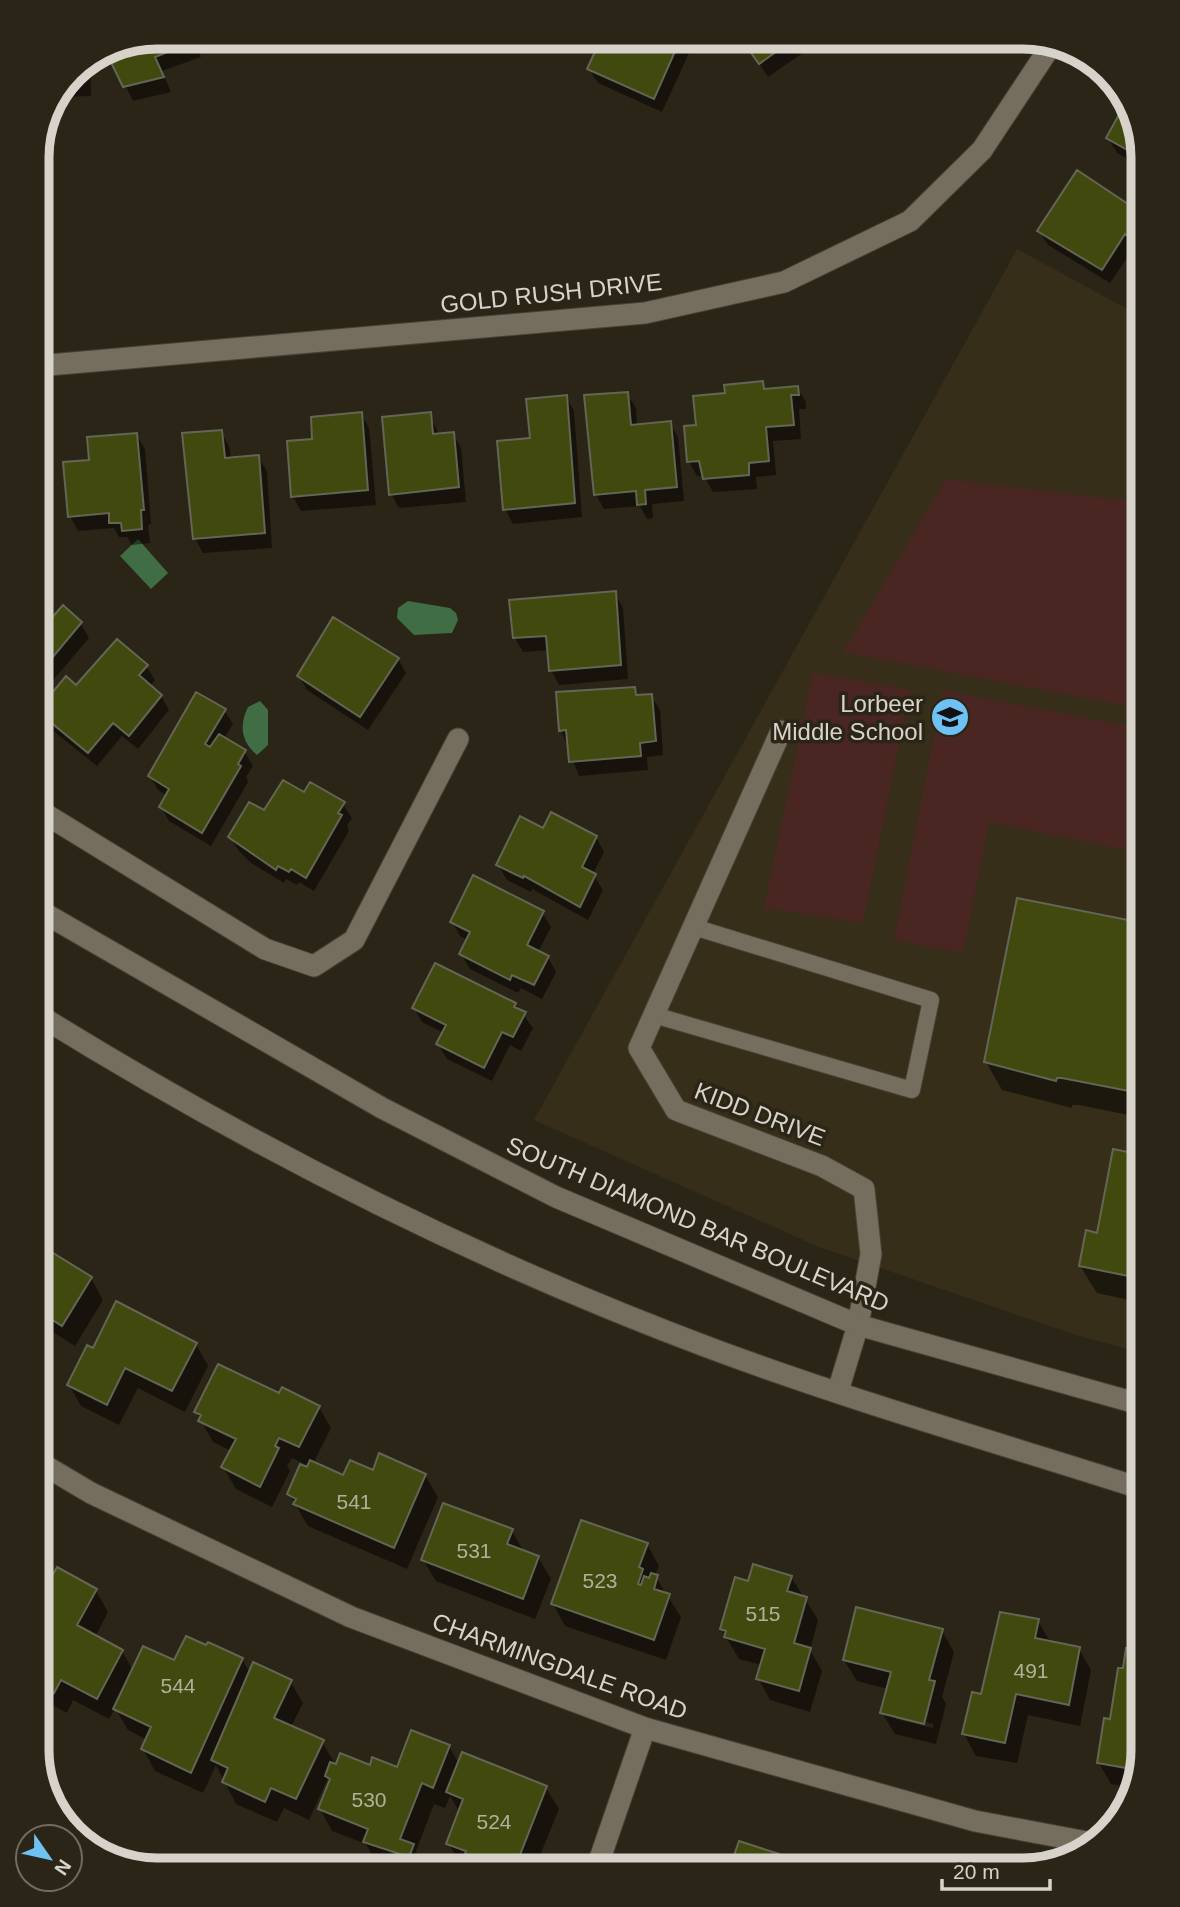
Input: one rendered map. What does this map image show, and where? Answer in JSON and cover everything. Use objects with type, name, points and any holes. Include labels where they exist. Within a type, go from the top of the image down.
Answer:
[{"type":"street","name":"GOLD RUSH DRIVE","points":[[49,365],[646,313],[784,282],[910,221],[982,150],[1048,52]]},
{"type":"street","name":"KIDD DRIVE","points":[[781,731],[639,1048],[676,1110],[822,1166],[864,1189],[872,1254],[858,1325],[838,1391]]},
{"type":"street","points":[[49,816],[265,949],[314,966],[354,940],[458,739]]},
{"type":"street","name":"SOUTH DIAMOND BAR BOULEVARD","points":[[49,916],[382,1108],[556,1197],[858,1325],[1131,1402]]},
{"type":"street","points":[[49,1022],[152,1086],[366,1199],[460,1244],[710,1348],[1131,1485]]},
{"type":"street","name":"CHARMINGDALE ROAD","points":[[49,1468],[91,1493],[351,1617],[645,1728],[975,1821],[1082,1841]]},
{"type":"street","points":[[600,1858],[645,1728]]},
{"type":"lane","points":[[654,1015],[912,1090],[931,1000],[694,927]]},
{"type":"shaded area","name":"Lorbeer Middle School","points":[[1017,249],[1131,309],[1131,1350],[1079,1336],[819,1247],[534,1120]]},
{"type":"shaded area","points":[[946,479],[1131,502],[1131,707],[843,652]]},
{"type":"shaded area","points":[[138,539],[168,573],[151,589],[120,556]]},
{"type":"shaded area","points":[[408,601],[450,608],[456,613],[458,620],[452,633],[414,635],[397,618],[398,608]]},
{"type":"shaded area","points":[[813,672],[910,690],[863,923],[764,908]]},
{"type":"shaded area","points":[[943,690],[1131,727],[1131,851],[989,822],[963,953],[894,940]]},
{"type":"shaded area","points":[[260,701],[268,710],[268,745],[257,755],[245,739],[243,720],[248,707]]},
{"type":"building","points":[[175,49],[155,57],[164,77],[123,87],[110,60],[136,51]]},
{"type":"building","points":[[596,49],[676,49],[654,99],[587,69]]},
{"type":"building","points":[[748,49],[780,49],[759,64]]},
{"type":"building","points":[[1121,111],[1131,152],[1106,138]]},
{"type":"building","points":[[1077,170],[1131,206],[1131,238],[1125,234],[1102,270],[1037,231]]},
{"type":"building","points":[[763,381],[764,389],[798,386],[799,395],[791,395],[794,425],[766,427],[769,461],[749,463],[749,475],[703,479],[699,461],[687,462],[684,426],[696,425],[693,396],[725,393],[724,385]]},
{"type":"building","points":[[628,392],[631,425],[671,421],[677,487],[645,490],[646,504],[637,505],[636,491],[594,495],[584,395]]},
{"type":"building","points":[[567,395],[575,503],[503,510],[497,441],[530,438],[526,399]]},
{"type":"building","points":[[362,412],[368,490],[291,497],[287,441],[312,439],[311,417]]},
{"type":"building","points":[[431,412],[433,434],[454,432],[459,487],[389,495],[382,417]]},
{"type":"building","points":[[222,430],[225,458],[259,455],[265,533],[193,539],[182,433]]},
{"type":"building","points":[[137,433],[144,510],[141,510],[142,529],[122,531],[121,523],[109,523],[109,513],[68,517],[63,462],[89,460],[87,437]]},
{"type":"building","points":[[616,591],[621,665],[549,671],[546,636],[513,638],[509,600]]},
{"type":"building","points":[[63,605],[82,622],[49,662],[49,621]]},
{"type":"building","points":[[333,617],[399,658],[360,717],[297,676]]},
{"type":"building","points":[[117,639],[148,665],[139,675],[162,695],[129,736],[113,723],[88,753],[49,721],[49,697],[66,676],[76,685]]},
{"type":"building","points":[[635,687],[636,695],[652,694],[656,741],[640,743],[641,756],[569,762],[566,730],[559,731],[556,692]]},
{"type":"building","points":[[196,692],[226,709],[205,744],[210,747],[219,734],[246,750],[238,764],[241,766],[202,833],[159,807],[169,789],[148,776]]},
{"type":"building","points":[[283,780],[304,792],[310,782],[345,802],[338,813],[342,815],[306,878],[291,869],[289,872],[278,866],[276,870],[228,837],[249,802],[264,810]]},
{"type":"building","points":[[551,812],[597,836],[582,867],[596,874],[580,907],[524,876],[523,878],[496,865],[520,816],[543,828]]},
{"type":"building","points":[[473,875],[544,911],[527,945],[549,956],[534,985],[512,975],[510,980],[459,954],[470,932],[450,922]]},
{"type":"building","points":[[1017,898],[1131,921],[1131,1096],[1128,1096],[1129,1091],[1062,1078],[1057,1078],[1056,1081],[984,1062]]},
{"type":"building","points":[[435,963],[516,1003],[514,1007],[526,1012],[513,1037],[502,1032],[484,1068],[436,1044],[446,1025],[412,1008]]},
{"type":"building","points":[[1113,1149],[1131,1153],[1131,1277],[1079,1266],[1086,1230],[1097,1233]]},
{"type":"building","points":[[49,1250],[92,1277],[62,1326],[49,1318]]},
{"type":"building","points":[[116,1301],[197,1343],[172,1391],[125,1368],[107,1405],[67,1385],[87,1345],[93,1348]]},
{"type":"building","points":[[218,1364],[279,1393],[282,1387],[320,1406],[299,1447],[279,1438],[275,1446],[279,1448],[260,1487],[221,1467],[236,1439],[198,1421],[201,1415],[194,1412]]},
{"type":"building","points":[[379,1453],[426,1474],[394,1548],[293,1504],[296,1499],[287,1494],[300,1464],[307,1467],[310,1460],[343,1475],[350,1460],[373,1470]]},
{"type":"building","points":[[443,1503],[513,1529],[507,1544],[539,1556],[523,1599],[421,1560]]},
{"type":"building","points":[[581,1520],[648,1543],[639,1567],[643,1569],[638,1584],[641,1585],[644,1576],[649,1578],[651,1573],[658,1575],[654,1589],[670,1594],[654,1640],[551,1604]]},
{"type":"building","points":[[753,1564],[792,1576],[787,1591],[807,1597],[794,1643],[811,1648],[799,1691],[756,1679],[765,1649],[724,1637],[726,1631],[720,1629],[735,1577],[748,1581]]},
{"type":"building","points":[[57,1567],[97,1589],[77,1625],[123,1650],[97,1699],[61,1680],[54,1693],[49,1690],[49,1582]]},
{"type":"building","points":[[856,1607],[943,1629],[929,1680],[935,1681],[924,1724],[880,1713],[891,1672],[843,1660]]},
{"type":"building","points":[[1000,1612],[1039,1619],[1035,1638],[1080,1647],[1069,1705],[1016,1694],[1005,1743],[962,1734],[972,1692],[981,1694]]},
{"type":"building","points":[[186,1636],[206,1645],[208,1642],[243,1658],[191,1773],[141,1749],[151,1727],[113,1709],[143,1646],[174,1660]]},
{"type":"building","points":[[1126,1648],[1131,1649],[1129,1768],[1097,1763],[1104,1718],[1110,1719],[1118,1668],[1123,1668]]},
{"type":"building","points":[[253,1662],[292,1680],[274,1718],[324,1740],[296,1799],[271,1788],[265,1802],[222,1782],[228,1768],[211,1760]]},
{"type":"building","points":[[411,1730],[450,1745],[433,1788],[422,1783],[400,1839],[414,1844],[409,1857],[363,1842],[368,1829],[318,1809],[330,1779],[325,1776],[330,1762],[336,1764],[340,1753],[370,1765],[372,1757],[397,1767]]},
{"type":"building","points":[[462,1752],[547,1786],[519,1858],[463,1858],[466,1851],[446,1844],[463,1799],[446,1792]]},
{"type":"building","points":[[739,1841],[779,1854],[778,1858],[733,1858]]},
{"type":"place","name":"Lorbeer Middle School","points":[[950,717]]}]
